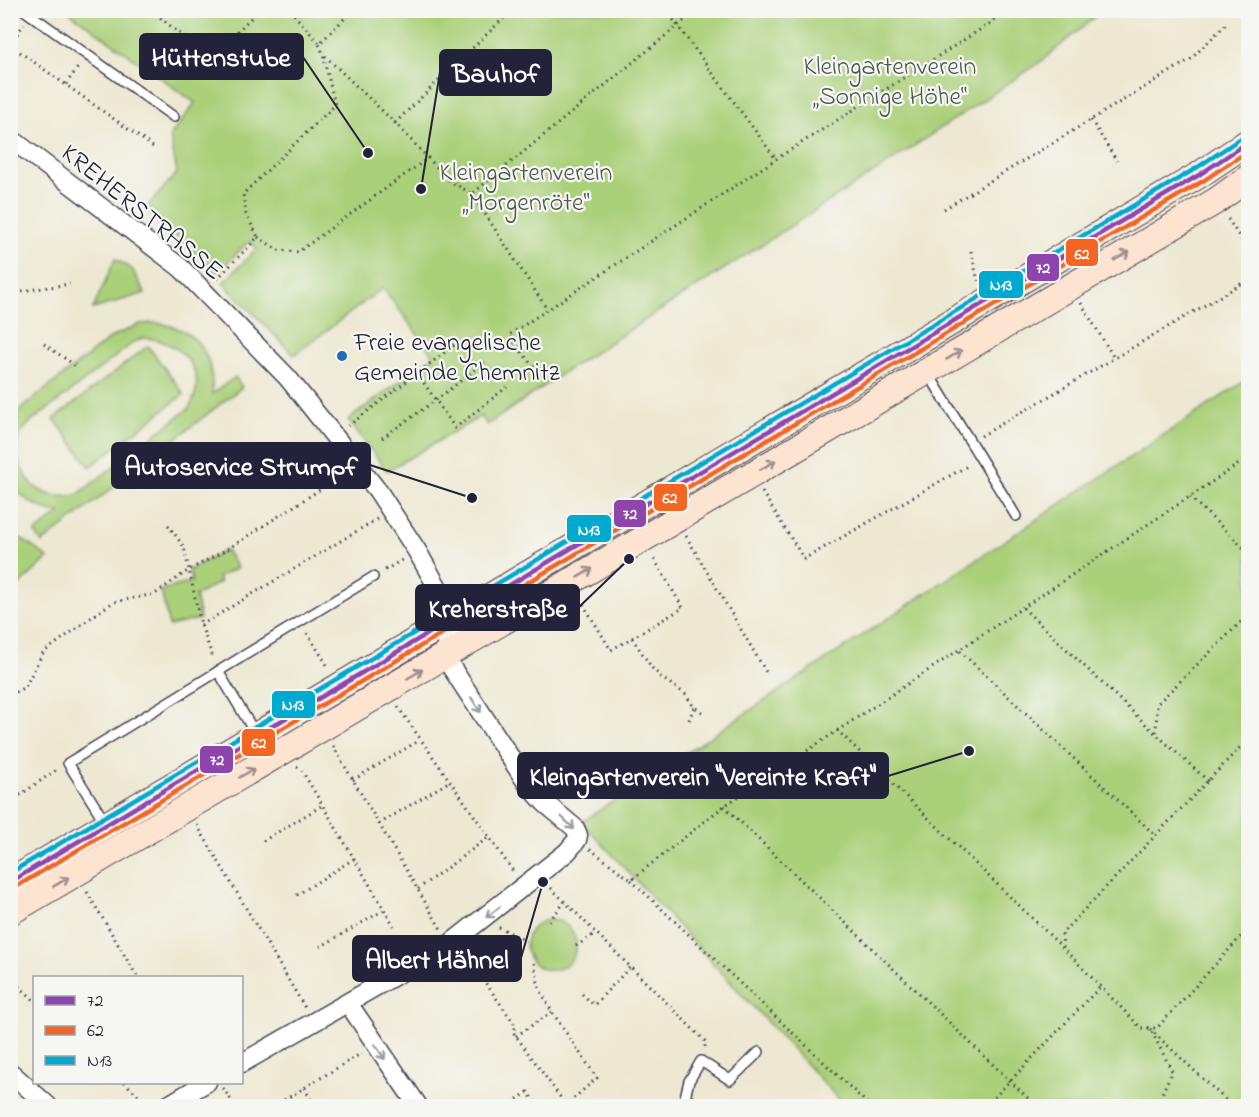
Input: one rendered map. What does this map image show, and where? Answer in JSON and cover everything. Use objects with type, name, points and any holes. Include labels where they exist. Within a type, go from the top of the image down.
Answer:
[{"type":"street","name":"KREHERSTRASSE","points":[[10,138],[181,268],[288,378],[358,465],[391,511],[455,618]]},
{"type":"street","points":[[10,882],[1199,175],[1248,141]]},
{"type":"street","points":[[10,912],[1216,201],[1248,178]]},
{"type":"street","points":[[837,390],[852,415]]},
{"type":"street","points":[[243,1062],[452,942],[539,876],[574,846],[577,840],[578,835],[575,828],[545,803],[527,783],[444,656],[455,618]]},
{"type":"street","points":[[348,1003],[418,1107]]},
{"type":"street","points":[[10,1072],[48,1107]]},
{"type":"street","points":[[167,1107],[205,1084]]},
{"type":"lane","points":[[27,13],[174,117]]},
{"type":"lane","points":[[927,371],[1016,516]]},
{"type":"lane","points":[[106,824],[68,763],[373,577]]},
{"type":"lane","points":[[218,671],[256,735]]},
{"type":"lane","points":[[696,1107],[686,1097],[689,1081],[701,1061],[730,1080],[759,1052]]},
{"type":"path","points":[[151,10],[210,58],[259,10]]},
{"type":"path","points":[[290,10],[319,44],[335,105],[243,194],[246,214],[258,237],[278,250],[298,252],[428,158]]},
{"type":"path","points":[[319,44],[353,10]]},
{"type":"path","points":[[395,123],[512,10]]},
{"type":"path","points":[[666,10],[776,159]]},
{"type":"path","points":[[472,194],[697,10]]},
{"type":"path","points":[[806,16],[813,10]]},
{"type":"path","points":[[537,372],[509,335],[776,159],[989,24],[1004,10]]},
{"type":"path","points":[[27,13],[10,45],[156,149]]},
{"type":"path","points":[[944,209],[1191,59],[1226,24]]},
{"type":"path","points":[[323,54],[395,123],[450,181],[472,194],[547,309]]},
{"type":"path","points":[[66,84],[86,55]]},
{"type":"path","points":[[1091,120],[1117,161]]},
{"type":"path","points":[[1216,201],[1248,250]]},
{"type":"path","points":[[204,292],[258,237]]},
{"type":"path","points":[[971,250],[984,303]]},
{"type":"path","points":[[971,442],[1248,280]]},
{"type":"path","points":[[22,291],[70,284]]},
{"type":"path","points":[[1071,286],[1114,358]]},
{"type":"path","points":[[334,436],[461,340]]},
{"type":"path","points":[[44,344],[76,366]]},
{"type":"path","points":[[382,438],[486,361]]},
{"type":"path","points":[[417,373],[455,428],[507,387]]},
{"type":"path","points":[[751,475],[804,559],[981,458]]},
{"type":"path","points":[[631,880],[724,806],[1248,458]]},
{"type":"path","points":[[10,695],[25,687],[43,653],[106,606],[114,602],[155,594],[189,570],[226,550],[358,465]]},
{"type":"path","points":[[1190,497],[1248,552]]},
{"type":"path","points":[[201,625],[391,511]]},
{"type":"path","points":[[168,525],[184,547],[201,625],[218,671]]},
{"type":"path","points":[[569,583],[611,651],[683,608],[642,539]]},
{"type":"path","points":[[687,539],[766,672]]},
{"type":"path","points":[[373,577],[417,551]]},
{"type":"path","points":[[1023,608],[1208,781]]},
{"type":"path","points":[[1156,734],[1157,704],[1248,615]]},
{"type":"path","points":[[300,621],[340,686]]},
{"type":"path","points":[[632,638],[652,668],[685,694],[694,707],[702,712]]},
{"type":"path","points":[[960,651],[1156,836]]},
{"type":"path","points":[[386,691],[524,887]]},
{"type":"path","points":[[689,720],[694,707]]},
{"type":"path","points":[[323,728],[418,889],[452,942],[516,1026],[513,1032],[565,1106],[597,1078],[552,1012],[539,988],[534,963]]},
{"type":"path","points":[[837,730],[1063,948],[1141,1028],[1157,1028],[1248,929]]},
{"type":"path","points":[[1063,948],[1062,933],[1248,739]]},
{"type":"path","points":[[353,780],[420,740]]},
{"type":"path","points":[[274,756],[301,769],[394,926]]},
{"type":"path","points":[[10,802],[68,763]]},
{"type":"path","points":[[379,824],[450,781]]},
{"type":"path","points":[[263,842],[323,805]]},
{"type":"path","points":[[724,806],[1036,1107]]},
{"type":"path","points":[[187,808],[314,1022]]},
{"type":"path","points":[[418,889],[489,837]]},
{"type":"path","points":[[577,840],[631,880],[870,1107]]},
{"type":"path","points":[[297,895],[355,858]]},
{"type":"path","points":[[76,873],[137,976]]},
{"type":"path","points":[[539,876],[706,1042],[701,1061]]},
{"type":"path","points":[[549,921],[566,902]]},
{"type":"path","points":[[320,947],[384,910]]},
{"type":"path","points":[[483,919],[526,941]]},
{"type":"path","points":[[576,946],[596,933]]},
{"type":"path","points":[[582,994],[594,1005],[630,967]]},
{"type":"path","points":[[10,978],[33,999]]},
{"type":"path","points":[[986,1107],[1100,987]]},
{"type":"path","points":[[516,1036],[552,1012]]},
{"type":"path","points":[[1149,1028],[1172,1071],[1157,1105]]},
{"type":"path","points":[[1149,1028],[1232,1107]]},
{"type":"path","points":[[274,1107],[376,1045]]},
{"type":"path","points":[[125,1084],[150,1107]]},
{"type":"path","points":[[221,1084],[235,1107]]},
{"type":"path","points":[[304,1088],[315,1107]]},
{"type":"path","points":[[507,1107],[528,1092],[537,1107]]},
{"type":"green space","name":"Kleingartenverein „Morgenröte“","points":[[68,11],[1102,11],[1039,63],[878,170],[575,365],[487,425],[481,416],[387,471],[348,420],[434,356],[383,288],[294,355],[223,283],[257,248],[249,241],[217,273],[145,209],[177,173],[170,136],[195,103]]},
{"type":"green space","points":[[115,259],[132,269],[145,293],[93,309]]},
{"type":"green space","points":[[157,323],[171,326],[193,338],[201,346],[210,367],[212,394],[235,377],[242,387],[42,543],[35,533],[61,512],[51,512],[30,502],[19,493],[11,479],[11,425],[22,408],[112,337],[140,324]],"holes":[[[143,338],[157,340],[180,352],[195,371],[197,383],[195,396],[188,409],[77,495],[56,496],[38,489],[25,474],[18,456],[17,443],[25,428],[134,342]]]},
{"type":"green space","points":[[148,346],[184,394],[90,467],[54,419]]},
{"type":"green space","points":[[1248,379],[1248,1106],[845,1106],[582,822]]},
{"type":"green space","points":[[11,531],[48,558],[11,593]]},
{"type":"green space","points":[[226,550],[237,568],[218,577],[220,582],[195,596],[200,619],[169,626],[161,590],[192,582],[189,570]]},
{"type":"green space","points":[[551,920],[560,922],[571,931],[576,945],[574,954],[565,965],[551,970],[542,968],[531,959],[526,945],[528,936],[537,925]]},
{"type":"transit line","name":"N13","points":[[10,873],[1195,169],[1244,136]]},
{"type":"transit line","name":"72","points":[[10,882],[1199,175],[1248,142]]},
{"type":"transit line","name":"62","points":[[14,888],[1203,181],[1248,151]]},
{"type":"place","name":"Hüttenstube","points":[[368,153]]},
{"type":"place","name":"Bauhof","points":[[421,189]]},
{"type":"place","name":"Freie evangelische Gemeinde Chemnitz","points":[[342,356]]},
{"type":"place","name":"Autoservice Strumpf","points":[[472,498]]},
{"type":"place","name":"Kreherstraße","points":[[629,559]]},
{"type":"place","name":"Kleingartenverein \"Vereinte Kraft\"","points":[[969,751]]},
{"type":"place","name":"Albert Hähnel","points":[[543,882]]},
{"type":"park label","name":"Kleingartenverein „Sonnige Höhe“","points":[[890,80]]}]
